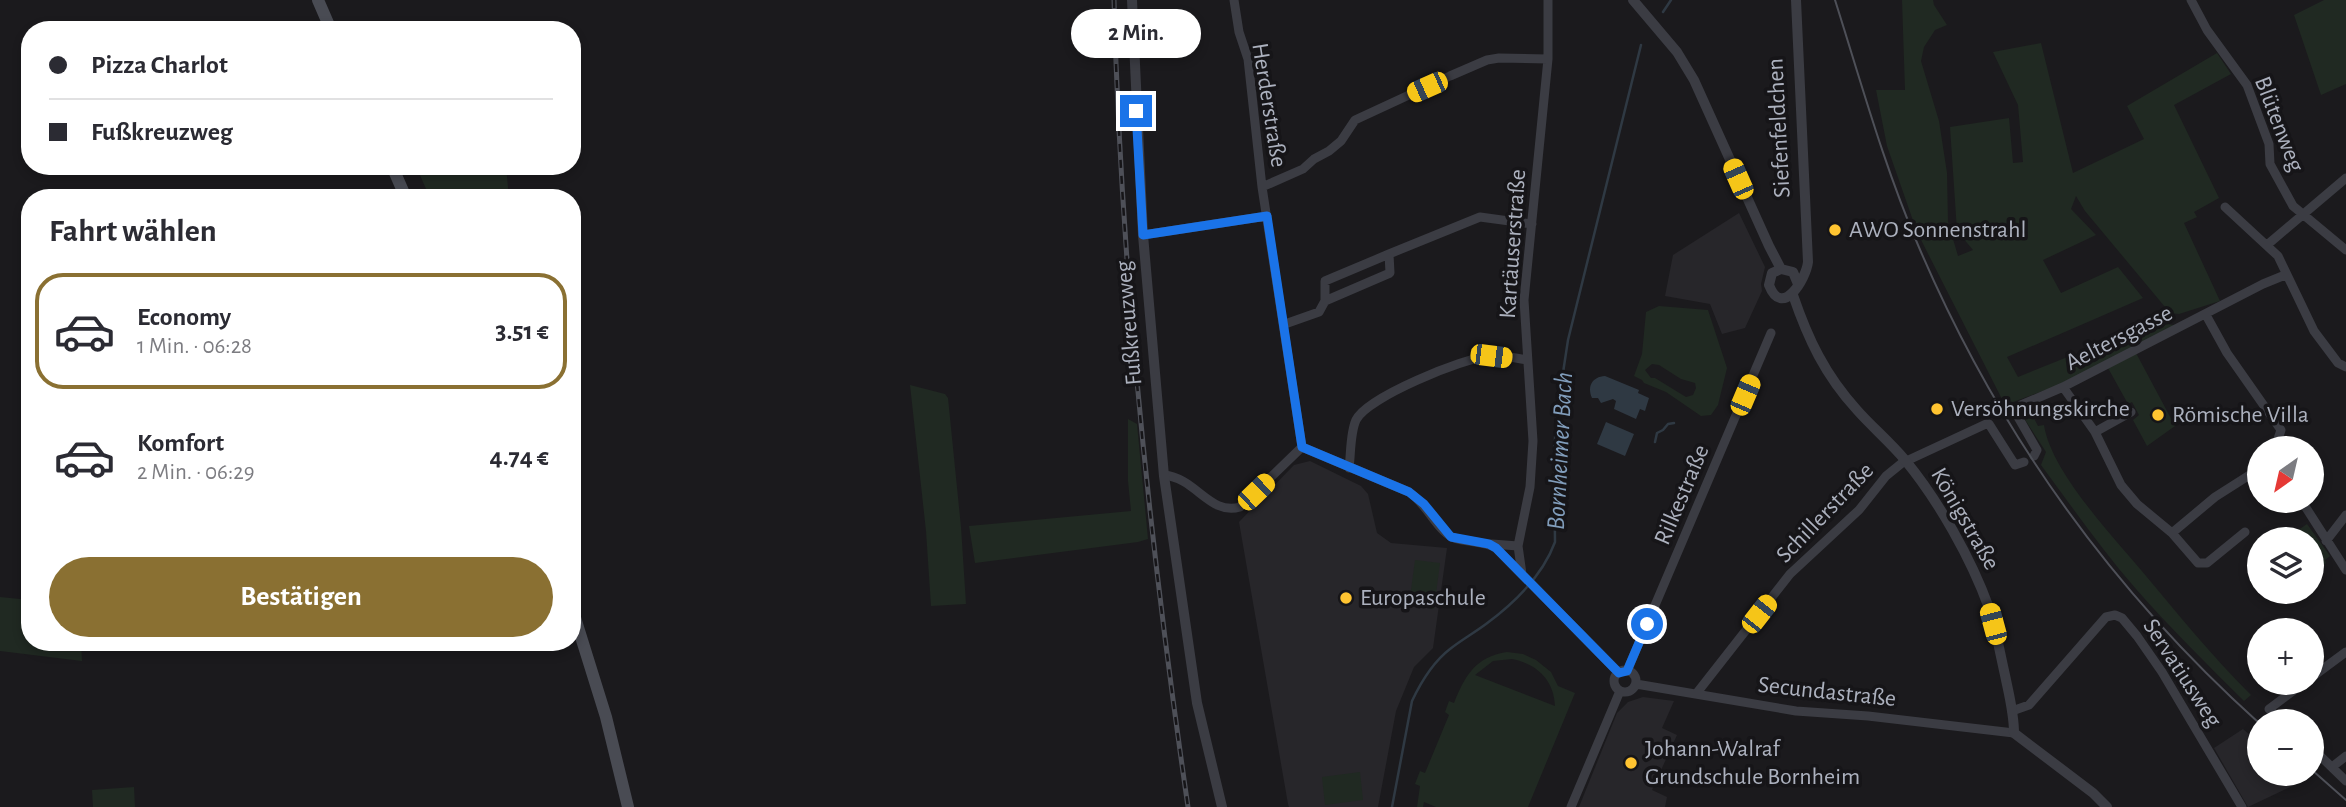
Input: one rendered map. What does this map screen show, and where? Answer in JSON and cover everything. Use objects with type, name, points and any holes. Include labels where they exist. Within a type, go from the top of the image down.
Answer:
[{"type":"main road","points":[[318,0],[327,21]]},
{"type":"main road","points":[[581,637],[606,717],[628,807]]},
{"type":"street","name":"Fußkreuzweg","points":[[1132,0],[1143,235],[1164,475],[1197,703],[1222,807]]},
{"type":"street","name":"Herderstraße","points":[[1234,0],[1239,32],[1248,60],[1262,187],[1302,447]]},
{"type":"street","name":"Kartäuserstraße","points":[[1523,575],[1518,546],[1530,487],[1533,440],[1524,300],[1548,60],[1548,0]]},
{"type":"street","name":"Königstraße","points":[[1633,0],[1677,52],[1694,80],[1769,246],[1782,271],[1798,284]]},
{"type":"street","name":"Siefenfeldchen","points":[[1796,0],[1807,268],[1798,284]]},
{"type":"street","name":"Blütenweg","points":[[2191,0],[2207,30],[2246,85],[2269,144],[2270,164],[2293,206],[2346,250]]},
{"type":"street","points":[[1262,187],[1303,169],[1314,159],[1329,152],[1341,141],[1355,120],[1450,76],[1487,60],[1499,58],[1548,60]]},
{"type":"street","points":[[2267,246],[2346,178]]},
{"type":"street","points":[[2225,207],[2278,256],[2322,342],[2337,363],[2346,367]]},
{"type":"street","points":[[1143,235],[1267,216]]},
{"type":"street","points":[[1285,324],[1319,312],[1325,301],[1325,281],[1389,254],[1480,218],[1532,224]]},
{"type":"street","points":[[1325,301],[1390,273],[1389,254]]},
{"type":"street","points":[[1782,271],[1806,254]]},
{"type":"street","name":"Königstraße","points":[[1782,271],[1769,281],[1770,290],[1778,297],[1789,296],[1789,309],[1802,325],[1833,380],[1858,411],[1907,462],[1944,518],[1981,588],[1997,640],[2014,733]]},
{"type":"street","name":"Aeltersgasse","points":[[2034,456],[2037,450],[2019,422],[2018,408],[2206,316],[2263,284],[2286,275]]},
{"type":"street","points":[[1789,296],[1798,284]]},
{"type":"street","points":[[2206,316],[2227,353],[2281,430],[2279,436]]},
{"type":"street","name":"Rilkestraße","points":[[1623,672],[1771,333]]},
{"type":"street","points":[[1349,468],[1356,420],[1367,406],[1439,370],[1473,358],[1491,356],[1527,360]]},
{"type":"street","points":[[2063,387],[2095,432],[2121,485],[2137,504],[2172,533],[2198,563],[2203,564],[2245,532]]},
{"type":"street","points":[[2095,432],[2131,412]]},
{"type":"street","points":[[1907,462],[1986,424],[1989,424],[2015,465],[2024,462]]},
{"type":"street","points":[[1164,475],[1185,480],[1212,503],[1235,509],[1302,447],[1418,498],[1451,537],[1518,546]]},
{"type":"street","name":"Schillerstraße","points":[[1696,694],[1790,574],[1858,510],[1886,476],[1907,462]]},
{"type":"street","points":[[2172,533],[2215,497],[2247,477]]},
{"type":"street","points":[[2309,513],[2346,570]]},
{"type":"street","points":[[2326,541],[2346,515]]},
{"type":"street","points":[[1489,544],[1503,553],[1534,588],[1623,672],[1635,677],[1636,684],[1629,691],[1620,691]]},
{"type":"street","name":"Servatiusweg","points":[[2012,711],[2029,705],[2106,617],[2115,615],[2122,618],[2155,661],[2242,807]]},
{"type":"street","points":[[2324,668],[2346,652]]},
{"type":"street","points":[[1620,691],[1614,682],[1623,672]]},
{"type":"street","name":"Secundastraße","points":[[1636,684],[1796,711],[1881,717],[2014,733]]},
{"type":"street","points":[[1571,807],[1620,691]]},
{"type":"street","points":[[2269,709],[2288,695]]},
{"type":"street","points":[[2014,733],[2093,793],[2107,807]]},
{"type":"street","points":[[2332,766],[2346,756]]},
{"type":"street","points":[[2324,759],[2346,781]]},
{"type":"shaded area","points":[[1902,0],[1933,0],[1947,25],[1935,30],[1924,47],[1921,61],[1939,121],[1947,173],[1948,222],[1958,256],[1973,250],[1957,231],[1950,127],[2009,118],[2013,163],[2023,162],[2018,105],[1993,52],[2041,43],[2073,173],[2144,139],[2127,106],[2217,53],[2231,74],[2174,105],[2219,198],[2194,212],[2197,217],[2184,223],[2220,301],[2179,314],[2170,313],[2085,211],[2076,196],[2071,209],[2096,235],[2043,260],[2061,293],[2118,267],[2143,298],[2007,357],[2018,377],[2075,354],[2086,358],[2168,324],[2177,326],[2054,387],[2005,405],[1917,232],[1887,146],[1876,90],[1905,90]]},
{"type":"shaded area","points":[[2324,0],[2346,0],[2346,84],[2321,95],[2294,15]]},
{"type":"shaded area","points":[[420,175],[507,175],[508,189],[426,189]]},
{"type":"shaded area","points":[[1739,213],[1765,267],[1762,291],[1745,328],[1722,334],[1710,304],[1665,296],[1673,255]]},
{"type":"shaded area","points":[[1659,306],[1708,310],[1727,368],[1718,405],[1711,415],[1701,416],[1666,392],[1634,376],[1642,354],[1646,312]],"holes":[[[1652,364],[1659,365],[1681,379],[1695,383],[1693,395],[1686,397],[1651,378],[1645,370]]]},
{"type":"shaded area","points":[[2136,353],[2175,426],[2147,446],[2133,420],[2139,415],[2132,402],[2128,404],[2108,368]]},
{"type":"shaded area","points":[[1605,376],[1639,390],[1638,393],[1649,398],[1645,411],[1640,409],[1636,419],[1614,409],[1616,401],[1613,399],[1601,403],[1598,398],[1592,398],[1592,383]]},
{"type":"shaded area","points":[[910,385],[945,394],[948,398],[966,604],[931,606],[926,531]]},
{"type":"shaded area","points":[[2028,407],[2038,426],[2044,425],[2058,462],[2084,501],[2194,634],[2247,691],[2247,695],[2251,695],[2244,701],[2189,646],[2111,559],[2041,465],[2046,452],[2022,411]]},
{"type":"shaded area","points":[[1128,419],[1137,424],[1148,539],[975,563],[969,526],[1131,511]]},
{"type":"shaded area","points":[[1606,422],[1634,434],[1625,456],[1597,444]]},
{"type":"shaded area","name":"Europaschule","points":[[1310,461],[1361,486],[1368,494],[1377,533],[1391,543],[1447,548],[1433,648],[1414,667],[1396,711],[1378,807],[1289,807],[1288,804],[1239,522],[1294,465]]},
{"type":"shaded area","points":[[2324,548],[2330,556],[2325,560],[2324,565]]},
{"type":"shaded area","points":[[1415,560],[1440,563],[1434,609],[1409,605]]},
{"type":"shaded area","points":[[0,597],[21,599],[21,651],[81,651],[82,661],[0,651]]},
{"type":"shaded area","points":[[1507,652],[1523,654],[1536,660],[1551,672],[1558,686],[1575,693],[1528,807],[1436,807],[1424,802],[1423,807],[1417,807],[1420,786],[1415,784],[1420,771],[1425,773],[1449,715],[1445,712],[1449,701],[1454,703],[1467,676],[1479,663]],"holes":[[[1493,661],[1521,661],[1536,669],[1548,681],[1555,706],[1475,675]]]},
{"type":"shaded area","name":"Johann-Walraf Grundschule Bornheim","points":[[1643,697],[1674,701],[1662,728],[1677,735],[1652,790],[1667,797],[1665,807],[1579,807],[1617,713],[1628,702]]},
{"type":"shaded area","points":[[2243,729],[2247,732],[2247,786],[2292,786],[2248,807],[2214,748]]},
{"type":"shaded area","points":[[1360,772],[1363,800],[1325,805],[1322,777]]},
{"type":"shaded area","points":[[134,787],[135,807],[93,807],[92,790]]},
{"type":"waterway","points":[[1663,12],[1671,0]]},
{"type":"waterway","name":"Bornheimer Bach","points":[[1392,807],[1412,701],[1423,680],[1444,654],[1517,598],[1543,566],[1555,542],[1554,452],[1568,340],[1641,45]]},
{"type":"waterway","points":[[1655,442],[1657,433],[1668,424],[1674,423]]},
{"type":"tram line","points":[[1835,0],[1894,185],[1949,313],[1984,379],[2021,442],[2106,561],[2154,618],[2247,711]]},
{"type":"tram line","points":[[2324,781],[2346,800]]},
{"type":"railway","points":[[1114,0],[1123,203],[1139,405],[1161,606],[1188,807]]},
{"type":"place","name":"AWO Sonnenstrahl","points":[[1835,230]]},
{"type":"place","name":"Versöhnungskirche","points":[[1937,409]]},
{"type":"place","name":"Römische Villa","points":[[2158,415]]},
{"type":"place","name":"Europaschule","points":[[1346,598]]},
{"type":"place","name":"Johann-Walraf Grundschule Bornheim","points":[[1631,763]]},
{"type":"route","points":[[1136,111],[1143,235],[1267,216],[1302,447],[1409,492],[1424,504],[1451,537],[1489,544],[1496,548],[1619,673],[1627,671],[1647,624]]}]
